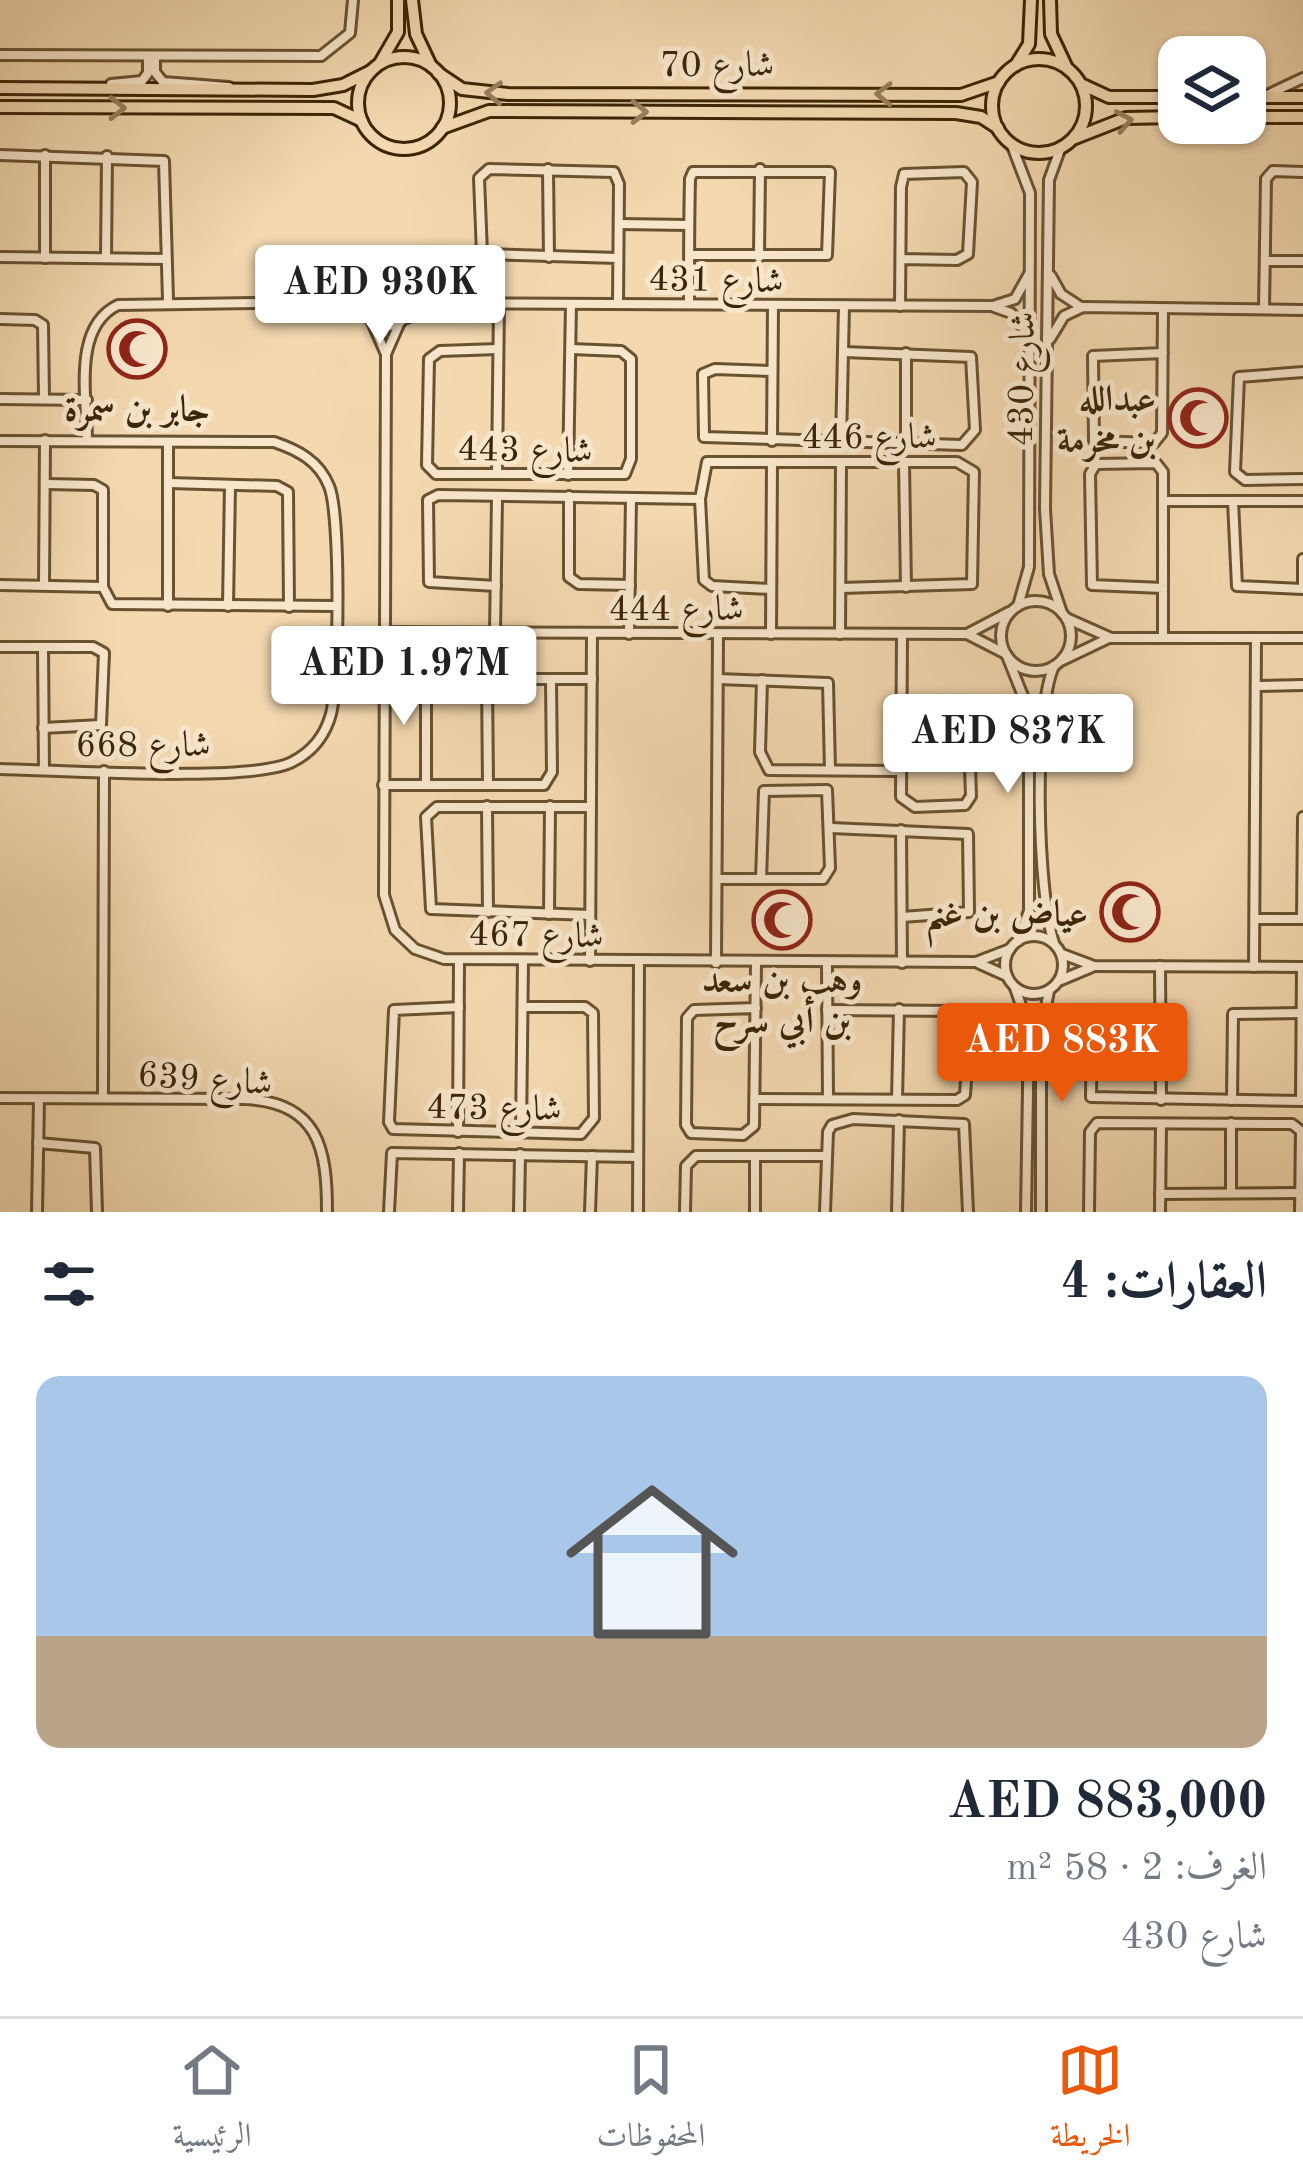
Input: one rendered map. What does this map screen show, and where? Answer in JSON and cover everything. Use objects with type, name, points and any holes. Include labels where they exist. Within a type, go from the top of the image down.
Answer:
[{"type":"main road","points":[[362,122],[358,100],[398,32],[398,0]]},
{"type":"main road","points":[[0,107],[334,108],[362,122],[380,142],[400,148],[427,142],[442,128],[449,100],[416,34],[412,0]]},
{"type":"main road","points":[[1030,0],[1029,44],[999,82],[993,102],[998,128],[1012,143],[1036,152],[1126,118],[1158,117]]},
{"type":"main road","points":[[1050,0],[1051,34],[1080,83],[1109,97],[1158,97]]},
{"type":"main road","points":[[0,88],[329,88],[406,57],[434,70]]},
{"type":"main road","points":[[1015,66],[1038,59],[1068,69]]},
{"type":"main road","name":"شارع 70","points":[[434,70],[462,89],[508,94],[961,95],[999,82]]},
{"type":"main road","points":[[1066,143],[1086,110],[1080,83]]},
{"type":"main road","points":[[1266,97],[1303,97]]},
{"type":"main road","name":"شارع 70","points":[[442,128],[489,111],[956,113],[981,117],[998,128]]},
{"type":"main road","points":[[1266,117],[1303,117]]},
{"type":"street","points":[[0,55],[322,56],[350,33],[353,0]]},
{"type":"street","points":[[67,88],[139,82],[148,73],[152,56]]},
{"type":"street","points":[[152,56],[163,82],[212,82],[236,89]]},
{"type":"street","points":[[1266,95],[1303,78]]},
{"type":"street","name":"شارع 430","points":[[1012,143],[1030,193],[1029,567],[1015,608]]},
{"type":"street","name":"شارع 430","points":[[1064,615],[1047,561],[1048,268],[1049,172],[1066,143]]},
{"type":"street","points":[[0,155],[164,161],[168,300]]},
{"type":"street","points":[[45,155],[45,258]]},
{"type":"street","points":[[106,258],[107,156]]},
{"type":"street","points":[[548,169],[549,257]]},
{"type":"street","points":[[760,169],[760,257]]},
{"type":"street","points":[[689,254],[827,255],[832,177],[824,170],[693,172],[689,225],[689,254],[689,304]]},
{"type":"street","points":[[618,259],[486,256],[478,245],[482,173],[614,172],[620,184],[618,303]]},
{"type":"street","points":[[900,306],[901,259],[904,174],[964,172],[972,182],[968,254],[957,260],[901,259]]},
{"type":"street","points":[[1264,309],[1268,174],[1303,172]]},
{"type":"street","points":[[619,224],[689,225]]},
{"type":"street","points":[[0,257],[166,259]]},
{"type":"street","points":[[1265,260],[1303,261]]},
{"type":"street","points":[[1048,268],[1061,294],[1083,307]]},
{"type":"street","points":[[993,306],[1015,299],[1029,274]]},
{"type":"street","points":[[87,440],[87,348],[96,321],[118,304],[336,302],[388,326],[402,321],[411,304],[406,287],[383,279],[336,302]]},
{"type":"street","points":[[368,315],[369,287]]},
{"type":"street","name":"شارع 431","points":[[406,287],[438,303],[993,306]]},
{"type":"street","name":"شارع 431","points":[[402,321],[438,303]]},
{"type":"street","points":[[497,474],[499,304]]},
{"type":"street","points":[[568,475],[571,304]]},
{"type":"street","points":[[772,441],[773,305]]},
{"type":"street","points":[[841,442],[844,306]]},
{"type":"street","points":[[993,306],[1012,313],[1029,334]]},
{"type":"street","points":[[1048,346],[1064,316],[1083,307],[1303,310]]},
{"type":"street","points":[[1163,309],[1163,353],[1159,440],[1094,441],[1094,356],[1163,353]]},
{"type":"street","name":"شارع 467","points":[[368,315],[386,354],[384,895],[391,921],[416,949],[460,960],[827,964],[976,962],[1014,945]]},
{"type":"street","points":[[0,320],[35,320],[43,325],[44,399]]},
{"type":"street","name":"شارع 467","points":[[386,354],[402,321]]},
{"type":"street","name":"شارع 443","points":[[498,349],[431,355],[427,465],[436,474],[625,474],[631,459],[631,359],[621,351],[571,349]]},
{"type":"street","points":[[772,371],[708,370],[701,386],[704,437],[962,446],[970,440],[975,366],[962,353],[844,352]]},
{"type":"street","points":[[906,353],[906,443]]},
{"type":"street","points":[[1303,372],[1246,372],[1239,377],[1234,472],[1245,480],[1303,479]]},
{"type":"street","points":[[0,399],[87,400]]},
{"type":"street","points":[[44,585],[45,440]]},
{"type":"street","name":"شارع 668","points":[[0,441],[274,442],[310,459],[326,479],[335,512],[334,701],[325,730],[307,753],[265,770],[0,770]]},
{"type":"street","points":[[168,605],[169,442]]},
{"type":"street","points":[[771,634],[772,461]]},
{"type":"street","name":"شارع 446","points":[[700,499],[707,462],[958,462],[976,476],[975,579],[964,588],[841,588]]},
{"type":"street","points":[[840,634],[842,462]]},
{"type":"street","points":[[904,463],[906,587]]},
{"type":"street","points":[[1162,588],[1092,585],[1091,467],[1160,465],[1163,638]]},
{"type":"street","points":[[169,482],[277,486],[288,492],[289,607]]},
{"type":"street","points":[[46,484],[94,484],[104,490],[103,586],[112,604],[334,606]]},
{"type":"street","points":[[228,606],[230,484]]},
{"type":"street","points":[[496,586],[429,582],[428,500],[438,495],[700,499],[704,580],[712,586],[770,590]]},
{"type":"street","points":[[495,633],[497,496]]},
{"type":"street","points":[[568,496],[569,578],[579,584],[630,585]]},
{"type":"street","points":[[629,634],[631,498]]},
{"type":"street","points":[[1163,501],[1303,501]]},
{"type":"street","points":[[1233,501],[1237,586],[1303,589],[1303,559]]},
{"type":"street","points":[[0,585],[103,586]]},
{"type":"street","points":[[1026,1212],[1029,1028],[1016,988],[1007,976],[1029,911],[1029,711],[1001,632],[1015,608],[1045,602],[1111,638]]},
{"type":"street","name":"شارع 444","points":[[384,632],[968,634],[1015,608]]},
{"type":"street","points":[[1064,615],[1071,641],[1043,696],[1042,881],[1054,943],[1062,954],[1094,966],[1302,967],[1302,1101],[1098,1099],[1089,1089],[1092,1016],[1159,1012]]},
{"type":"street","points":[[590,961],[592,634]]},
{"type":"street","points":[[716,962],[718,634]]},
{"type":"street","name":"شارع 444","points":[[968,634],[1006,655]]},
{"type":"street","points":[[902,635],[901,797],[909,806],[957,808],[970,800],[969,739],[902,735]]},
{"type":"street","points":[[1006,655],[1026,670],[1057,664],[1111,638],[1303,638]]},
{"type":"street","points":[[1254,967],[1256,639]]},
{"type":"street","points":[[0,647],[93,647],[105,658],[100,724],[43,728]]},
{"type":"street","points":[[43,647],[44,770]]},
{"type":"street","points":[[426,784],[429,682],[438,677],[592,679]]},
{"type":"street","points":[[487,679],[488,785]]},
{"type":"street","points":[[718,679],[828,683],[830,770]]},
{"type":"street","points":[[383,784],[548,782],[551,680]]},
{"type":"street","points":[[762,680],[764,766],[900,771]]},
{"type":"street","points":[[1257,686],[1303,685]]},
{"type":"street","points":[[103,1097],[104,771]]},
{"type":"street","points":[[717,879],[761,879],[823,879],[830,868],[827,790],[764,791],[761,879]]},
{"type":"street","points":[[590,915],[437,912],[426,897],[429,812],[437,806],[591,807]]},
{"type":"street","points":[[487,806],[488,912]]},
{"type":"street","points":[[549,914],[550,806]]},
{"type":"street","points":[[1255,919],[1302,919],[1303,817]]},
{"type":"street","points":[[831,828],[959,830],[970,838],[969,912],[902,917]]},
{"type":"street","points":[[901,830],[902,963]]},
{"type":"street","points":[[1014,945],[1040,936],[1054,943]]},
{"type":"street","points":[[1060,980],[1062,954]]},
{"type":"street","points":[[458,1132],[460,960]]},
{"type":"street","points":[[521,1132],[523,962]]},
{"type":"street","points":[[638,1212],[639,962]]},
{"type":"street","name":"شارع 467","points":[[976,962],[1007,976]]},
{"type":"street","points":[[756,963],[758,1099],[754,1126],[742,1135],[688,1130],[687,1018],[694,1010],[756,1008]]},
{"type":"street","points":[[827,964],[828,1099]]},
{"type":"street","points":[[1041,1212],[1041,1032],[1049,991],[1060,980],[1094,966]]},
{"type":"street","points":[[1160,966],[1161,1100]]},
{"type":"street","points":[[1016,988],[1028,994],[1049,991]]},
{"type":"street","name":"شارع 473","points":[[459,1007],[399,1008],[390,1024],[389,1123],[403,1131],[580,1134],[595,1118],[590,1009],[523,1006]]},
{"type":"street","points":[[897,1099],[899,1009]]},
{"type":"street","points":[[758,1099],[957,1100],[965,1095],[970,1021],[957,1010],[827,1010]]},
{"type":"street","points":[[1232,1100],[1233,1013],[1301,1013]]},
{"type":"street","name":"شارع 639","points":[[0,1098],[253,1099],[293,1112],[312,1129],[325,1156],[327,1212]]},
{"type":"street","points":[[38,1212],[39,1099]]},
{"type":"street","points":[[897,1212],[899,1120]]},
{"type":"street","points":[[825,1212],[832,1125],[899,1120],[964,1124],[968,1212]]},
{"type":"street","points":[[1160,1212],[1161,1124]]},
{"type":"street","points":[[1089,1212],[1091,1125],[1161,1124],[1298,1126],[1300,1212]]},
{"type":"street","points":[[1231,1124],[1231,1192]]},
{"type":"street","points":[[38,1143],[95,1148],[98,1212]]},
{"type":"street","points":[[388,1212],[392,1153],[638,1157]]},
{"type":"street","points":[[458,1212],[459,1153]]},
{"type":"street","points":[[519,1212],[520,1154]]},
{"type":"street","points":[[590,1212],[592,1156]]},
{"type":"street","points":[[685,1212],[686,1166],[696,1156],[826,1156]]},
{"type":"street","points":[[755,1156],[755,1212]]},
{"type":"street","points":[[1160,1194],[1299,1193]]},
{"type":"place","name":"جابر بن سمرة","points":[[137,349]]},
{"type":"place","name":"عبدالله بن مخرمة","points":[[1198,418]]},
{"type":"place","name":"عياض بن غنم","points":[[1130,912]]},
{"type":"place","name":"وهب بن سعد بن أبي سرح","points":[[782,920]]}]
